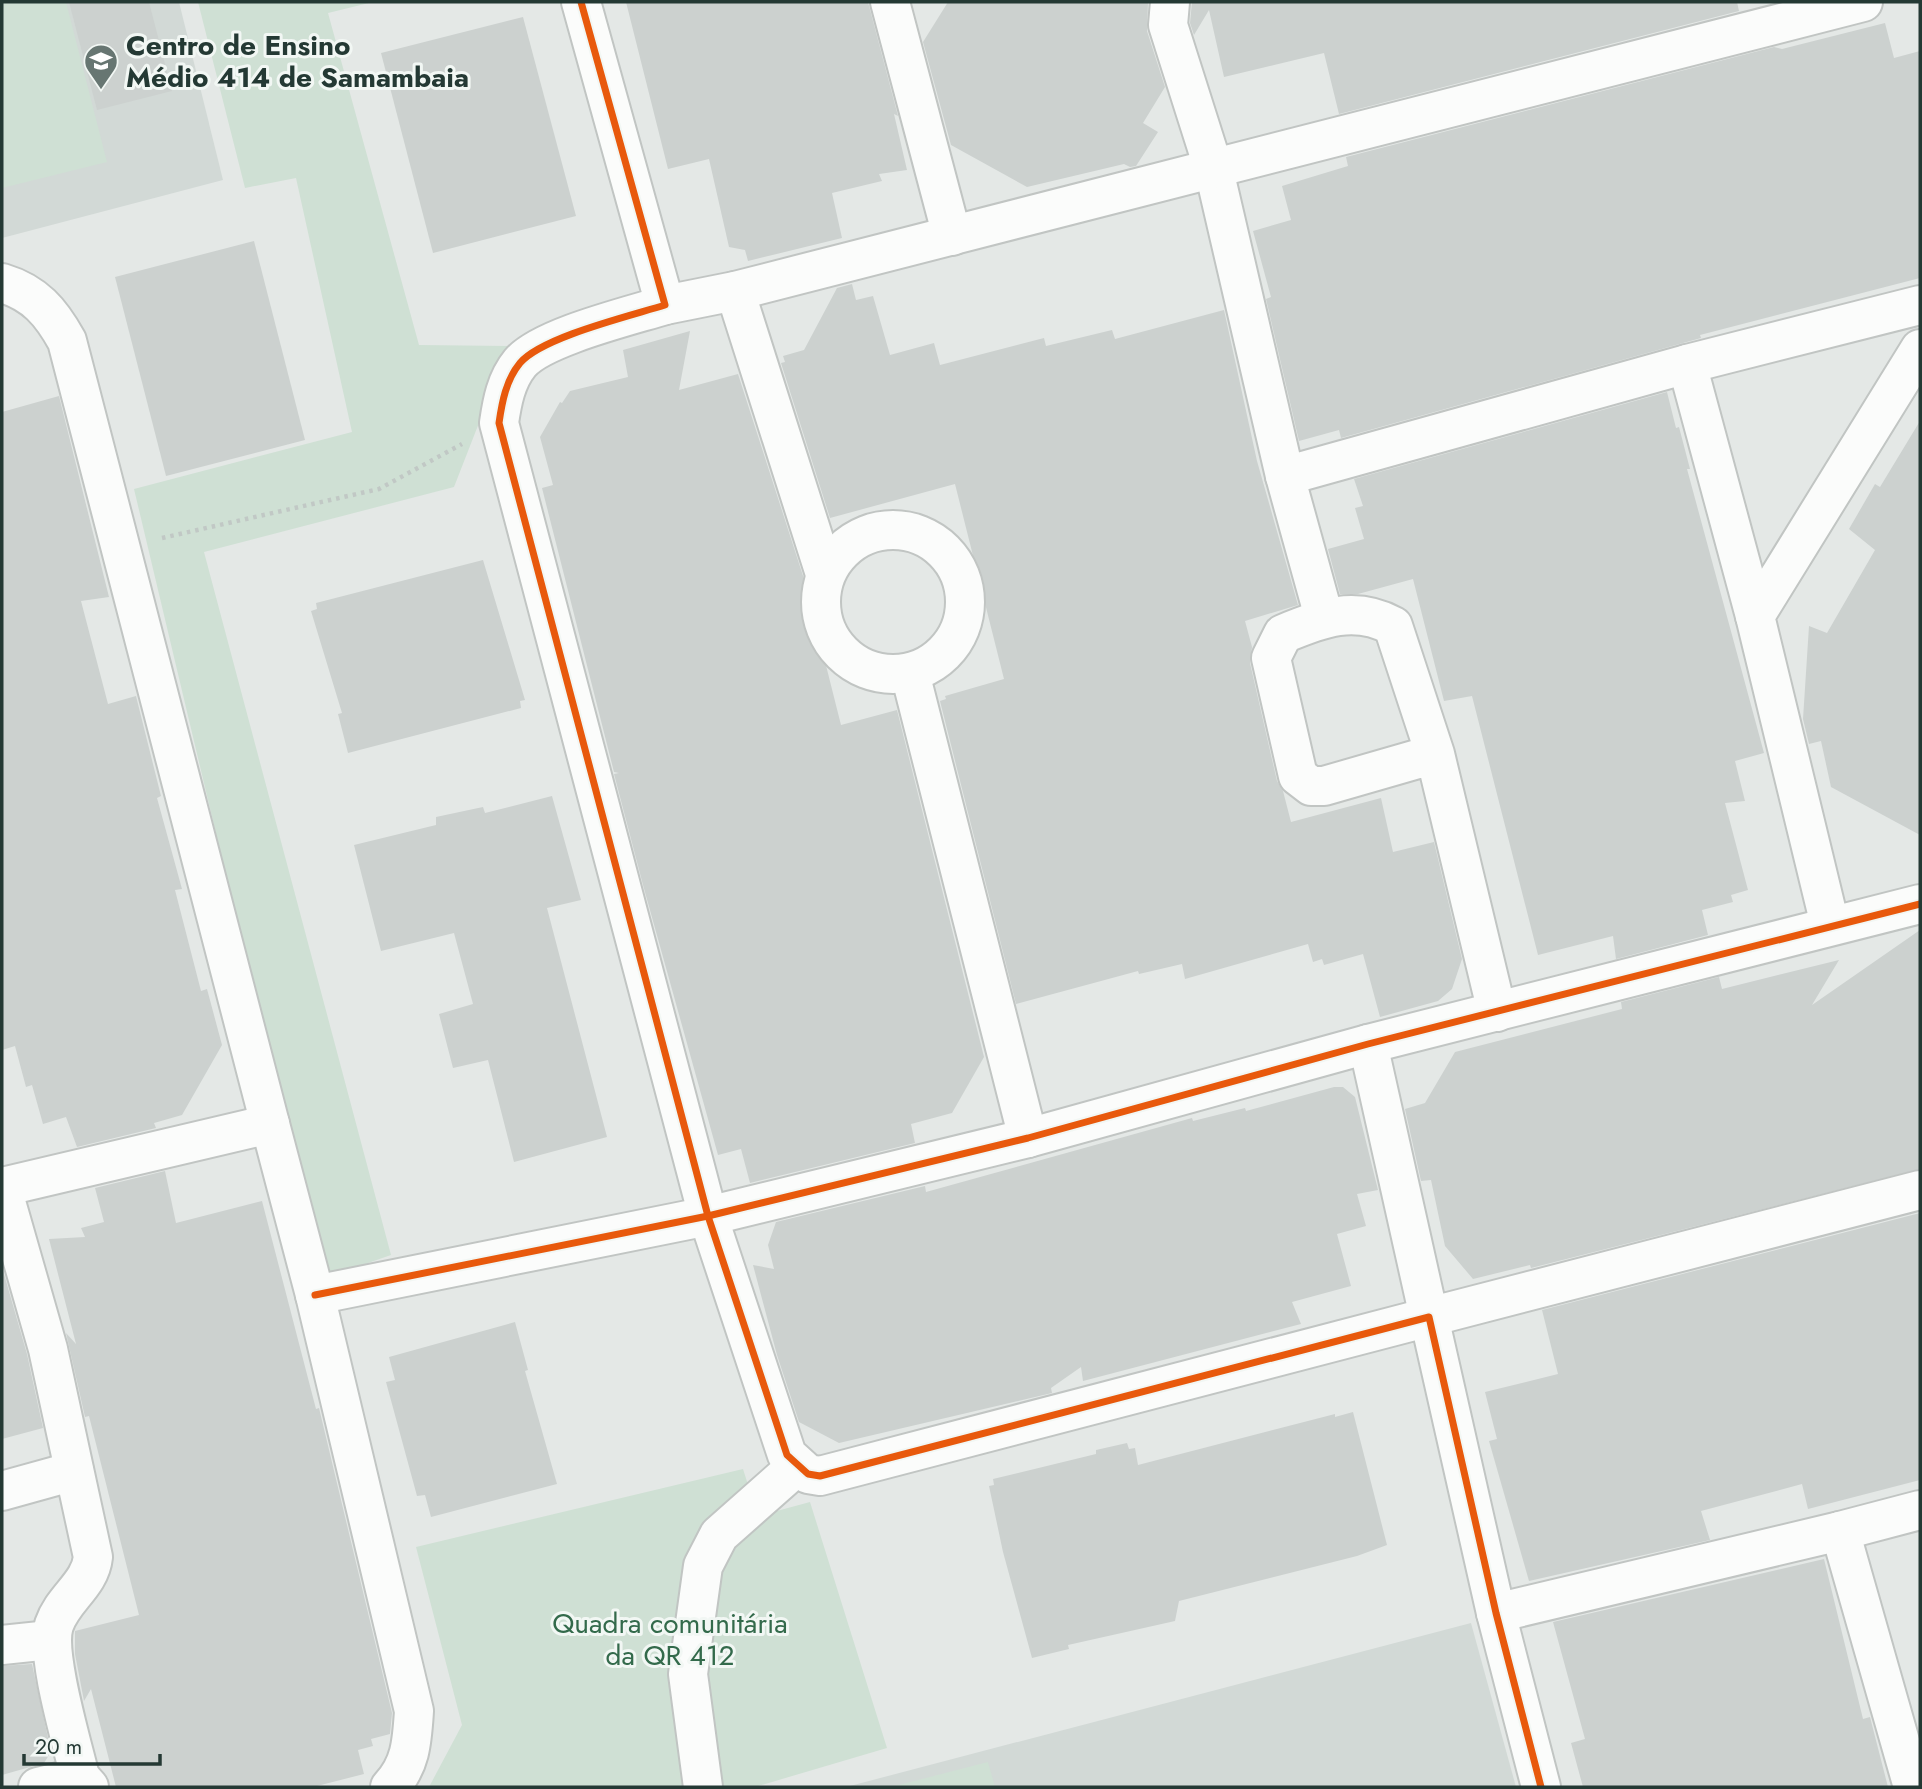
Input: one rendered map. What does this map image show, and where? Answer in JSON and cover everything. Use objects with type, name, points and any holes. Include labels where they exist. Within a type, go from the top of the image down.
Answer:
[{"type":"street","points":[[581,2],[665,305]]},
{"type":"street","points":[[890,2],[952,236]]},
{"type":"street","points":[[1170,2],[1168,26],[1214,170],[1285,476],[1324,617]]},
{"type":"street","points":[[1863,2],[1214,170],[734,291],[665,305],[549,343],[521,362],[508,385],[499,423],[708,1216],[787,1455],[808,1474],[820,1476],[1920,1190]]},
{"type":"street","points":[[2,283],[19,288],[49,309],[67,341],[315,1296],[414,1711],[411,1750],[402,1774],[390,1787]]},
{"type":"street","points":[[734,291],[825,574]]},
{"type":"street","points":[[1285,476],[1687,364],[1920,306]]},
{"type":"street","points":[[1755,616],[1920,349]]},
{"type":"street","points":[[1687,364],[1755,616],[1830,925]]},
{"type":"street","points":[[895,530],[917,533],[940,547],[958,567],[965,593],[965,619],[953,644],[930,665],[910,673],[889,674],[867,670],[848,659],[832,642],[822,621],[820,597],[825,574],[838,555],[854,540],[874,532],[895,530]]},
{"type":"street","points":[[1435,754],[1324,786],[1311,786],[1298,776],[1271,658],[1283,634],[1324,617],[1365,614],[1393,626],[1435,754],[1497,1012]]},
{"type":"street","points":[[910,673],[1028,1138]]},
{"type":"street","points":[[315,1296],[708,1216],[1028,1138],[1368,1044],[1920,904]]},
{"type":"street","points":[[1368,1044],[1496,1613],[1542,1787]]},
{"type":"street","points":[[38,1787],[84,1782],[50,1640],[60,1608],[92,1571],[93,1557],[48,1349],[2,1188],[270,1124]]},
{"type":"street","points":[[703,1787],[688,1674],[703,1566],[719,1535],[797,1466]]},
{"type":"street","points":[[2,1491],[74,1471]]},
{"type":"street","points":[[1496,1613],[1920,1510]]},
{"type":"street","points":[[1840,1531],[1916,1783]]},
{"type":"street","points":[[2,1645],[50,1640]]},
{"type":"path","points":[[121,548],[379,489],[499,423]]},
{"type":"shaded area","name":"Centro de Ensino Médio 414 de Samambaia","points":[[2,2],[179,2],[223,180],[2,238]]},
{"type":"shaded area","points":[[1471,1623],[1516,1787],[846,1787]]},
{"type":"green space","points":[[2,2],[66,2],[107,162],[2,188]]},
{"type":"green space","points":[[198,2],[373,2],[328,13],[419,345],[509,346],[454,487],[204,552],[391,1255],[322,1279],[134,489],[352,432],[296,178],[245,188]]},
{"type":"green space","name":"Quadra comunitária da QR 412","points":[[743,1469],[758,1516],[810,1502],[887,1748],[755,1787],[429,1787],[462,1725],[416,1547]]},
{"type":"green space","points":[[988,1762],[995,1787],[891,1787]]},
{"type":"building","points":[[69,2],[149,2],[172,91],[97,110]]},
{"type":"building","points":[[626,2],[868,2],[898,116],[894,114],[907,170],[879,174],[882,181],[832,193],[842,238],[748,261],[745,250],[729,247],[709,159],[668,169]]},
{"type":"building","points":[[948,2],[1148,2],[1147,31],[1165,87],[1143,123],[1158,132],[1136,166],[1124,164],[1027,187],[951,145],[923,42]]},
{"type":"building","points":[[1192,2],[1737,2],[1739,11],[1339,114],[1324,53],[1224,77],[1209,10],[1194,35],[1190,23]]},
{"type":"building","points":[[523,17],[576,216],[433,253],[381,53]]},
{"type":"building","points":[[1885,23],[1894,58],[1920,51],[1920,278],[1700,335],[1701,338],[1341,438],[1339,430],[1299,441],[1266,299],[1271,297],[1253,231],[1291,220],[1282,186],[1348,166],[1346,157],[1774,47],[1782,49]]},
{"type":"building","points":[[254,241],[305,440],[166,476],[115,277]]},
{"type":"building","points":[[852,284],[856,300],[873,296],[890,355],[934,343],[940,365],[1044,338],[1046,346],[1112,330],[1115,339],[1224,310],[1257,461],[1298,605],[1245,621],[1252,647],[1250,663],[1277,781],[1283,791],[1291,822],[1381,798],[1393,852],[1434,842],[1462,959],[1452,989],[1438,1001],[1380,1017],[1363,954],[1324,965],[1322,959],[1313,962],[1308,944],[1185,979],[1182,964],[1139,974],[1138,971],[1016,1004],[940,701],[946,699],[945,696],[1004,679],[955,484],[830,518],[781,363],[785,362],[783,356],[804,350],[837,288]]},
{"type":"building","points":[[690,331],[679,390],[738,374],[805,582],[841,725],[897,710],[984,1057],[952,1113],[911,1124],[915,1143],[750,1183],[741,1149],[718,1155],[643,885],[614,774],[619,773],[614,772],[542,488],[553,485],[540,437],[560,402],[562,403],[570,391],[628,377],[623,350]]},
{"type":"building","points":[[1667,392],[1676,428],[1679,427],[1690,469],[1687,469],[1764,753],[1735,761],[1745,801],[1725,803],[1748,890],[1731,895],[1733,902],[1702,910],[1708,935],[1616,959],[1613,936],[1538,955],[1472,696],[1444,701],[1413,579],[1358,594],[1340,594],[1328,549],[1364,539],[1355,508],[1363,506],[1354,479]]},
{"type":"building","points":[[59,396],[109,597],[81,601],[108,704],[136,696],[161,796],[157,798],[182,889],[175,890],[201,991],[207,989],[222,1045],[182,1115],[154,1123],[156,1128],[77,1147],[66,1117],[43,1124],[32,1085],[26,1087],[15,1046],[2,1050],[2,412]]},
{"type":"building","points":[[1920,421],[1920,835],[1831,787],[1821,741],[1809,744],[1803,719],[1809,626],[1827,633],[1875,550],[1849,529],[1875,484],[1880,487]]},
{"type":"building","points":[[483,560],[525,700],[520,701],[521,708],[348,753],[338,714],[342,713],[311,611],[317,609],[316,603]]},
{"type":"building","points":[[552,796],[581,900],[547,908],[607,1137],[514,1162],[488,1060],[453,1068],[439,1014],[473,1004],[454,933],[381,951],[354,845],[436,825],[436,817],[483,807],[485,813]]},
{"type":"building","points":[[1920,930],[1920,1169],[1531,1268],[1530,1265],[1473,1279],[1445,1246],[1431,1180],[1421,1181],[1405,1109],[1425,1103],[1455,1052],[1622,1009],[1621,1002],[1719,977],[1722,989],[1839,960],[1812,1005]]},
{"type":"building","points":[[1334,1087],[1343,1087],[1355,1097],[1378,1190],[1357,1194],[1366,1226],[1337,1234],[1351,1286],[1292,1302],[1301,1324],[1083,1381],[1081,1367],[1051,1388],[1052,1393],[839,1443],[799,1422],[777,1355],[753,1265],[774,1269],[768,1245],[776,1222],[925,1186],[926,1192],[1192,1118],[1193,1121],[1245,1108],[1246,1111]]},
{"type":"building","points":[[165,1171],[176,1223],[262,1201],[316,1409],[319,1408],[392,1713],[390,1734],[371,1739],[373,1746],[358,1750],[364,1774],[313,1787],[116,1787],[91,1689],[84,1701],[75,1654],[75,1631],[139,1615],[89,1416],[85,1417],[66,1333],[76,1344],[49,1239],[85,1237],[81,1228],[104,1222],[95,1188]]},
{"type":"building","points":[[1920,1213],[1920,1480],[1808,1509],[1802,1484],[1701,1511],[1710,1540],[1529,1581],[1489,1441],[1497,1439],[1485,1392],[1558,1374],[1542,1310]]},
{"type":"building","points":[[2,1267],[27,1354],[43,1428],[2,1439]]},
{"type":"building","points":[[515,1322],[528,1370],[525,1371],[557,1484],[431,1517],[425,1495],[417,1496],[386,1382],[395,1380],[389,1357]]},
{"type":"building","points":[[1353,1412],[1387,1545],[1357,1556],[1179,1601],[1175,1621],[1068,1645],[1069,1649],[1032,1658],[1003,1552],[989,1486],[994,1485],[993,1479],[1096,1454],[1096,1450],[1127,1443],[1129,1449],[1135,1448],[1138,1465],[1335,1414],[1335,1417]]},
{"type":"building","points":[[1824,1559],[1863,1719],[1870,1717],[1888,1787],[1583,1787],[1571,1743],[1585,1739],[1553,1622]]},
{"type":"building","points":[[32,1664],[51,1752],[44,1763],[2,1775],[2,1666]]},
{"type":"cycle path","points":[[581,2],[665,305],[588,328],[531,353],[511,377],[503,399],[499,423],[708,1216],[787,1455],[808,1474],[820,1476],[1429,1317],[1496,1613],[1541,1787]]},
{"type":"cycle path","points":[[315,1295],[708,1216],[1028,1138],[1368,1044],[1920,904]]},
{"type":"place","name":"Centro de Ensino Médio 414 de Samambaia","points":[[101,91]]}]
